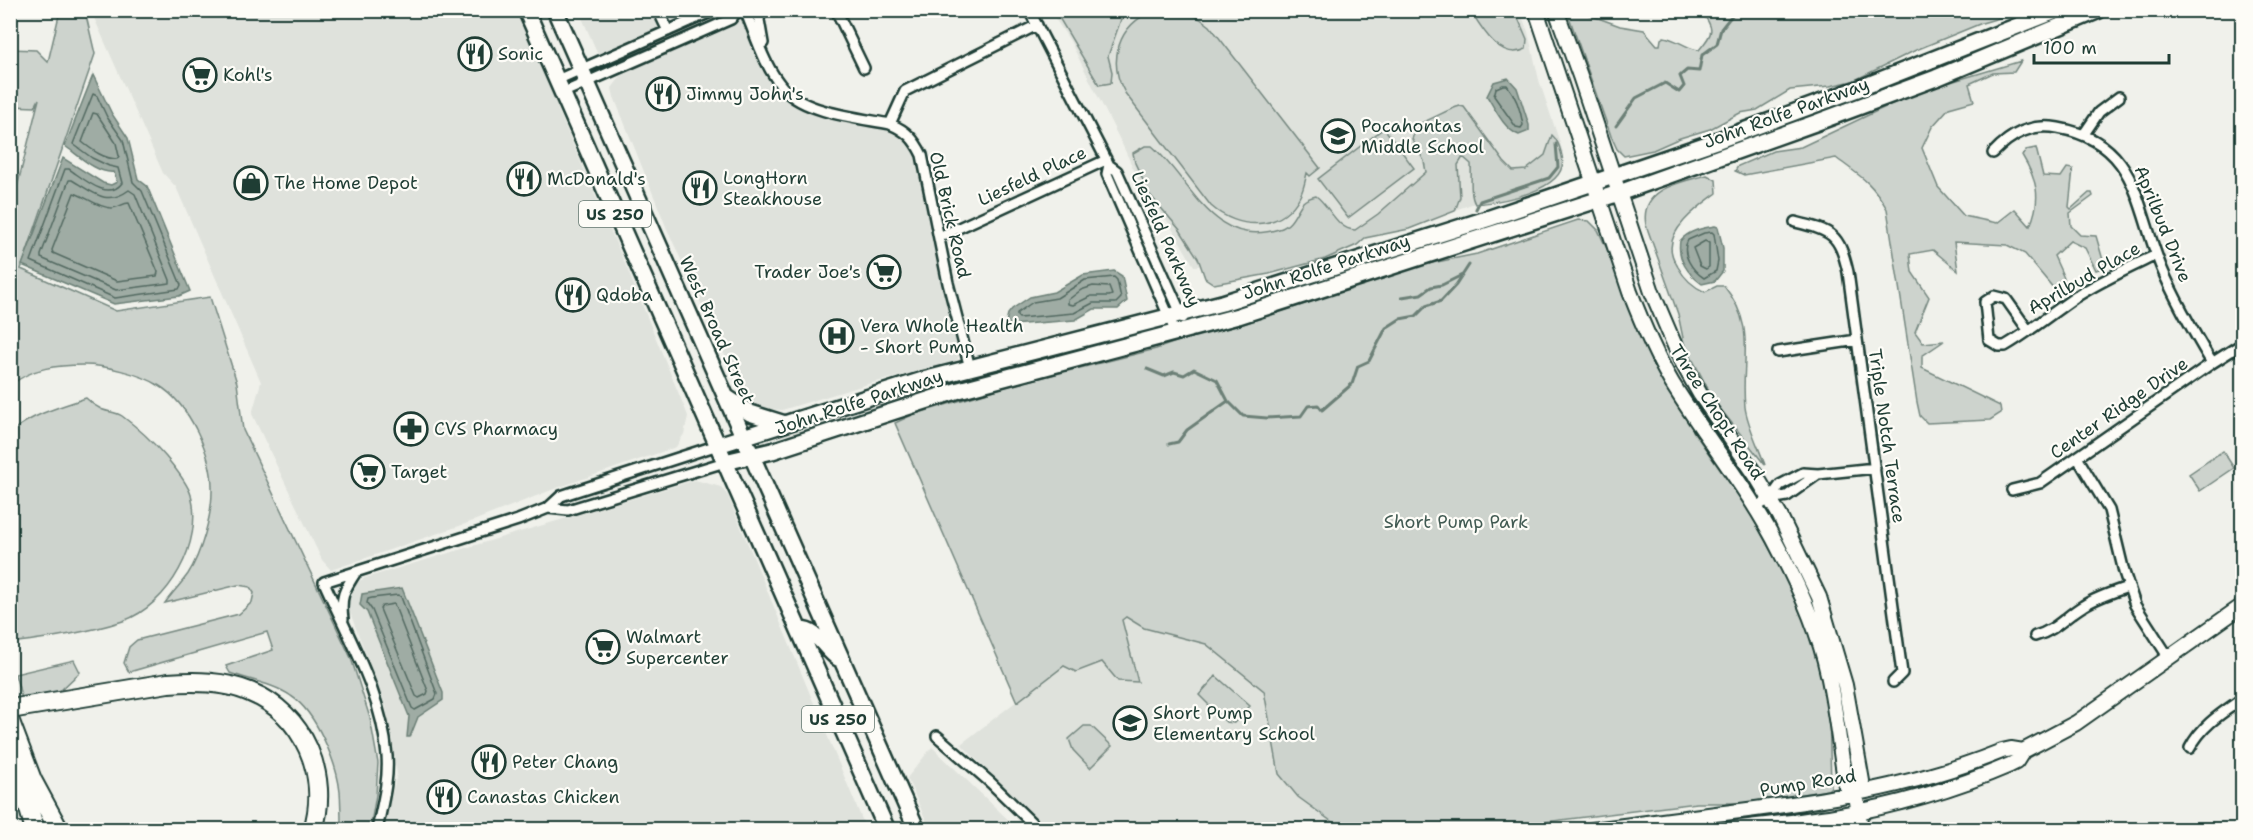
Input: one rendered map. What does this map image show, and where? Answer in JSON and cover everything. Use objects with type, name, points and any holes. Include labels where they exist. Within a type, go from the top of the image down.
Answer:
[{"type":"highway","points":[[10,709],[168,683],[214,683],[250,692],[278,708],[289,719],[306,743],[313,758],[319,786],[319,803],[313,830]]},
{"type":"highway","points":[[10,722],[32,780],[59,830]]},
{"type":"highway","points":[[10,746],[35,830]]},
{"type":"main road","name":"US 250","points":[[526,10],[887,830]]},
{"type":"main road","name":"West Broad Street","points":[[555,10],[917,830]]},
{"type":"main road","name":"Three Chopt Road","points":[[1536,10],[1630,292],[1645,330],[1692,414],[1756,507],[1781,552],[1815,632],[1828,672],[1846,786],[1856,794]]},
{"type":"main road","name":"Three Chopt Road","points":[[1556,10],[1652,292],[1681,360],[1710,411],[1755,474],[1789,533],[1819,597],[1839,658],[1862,781],[1856,794],[1861,830]]},
{"type":"main road","name":"John Rolfe Parkway","points":[[718,445],[923,380],[1175,316],[1469,225],[1855,90],[2058,10]]},
{"type":"main road","name":"John Rolfe Parkway","points":[[725,462],[1050,364],[1182,332],[1619,193],[1936,78],[2099,10]]},
{"type":"main road","points":[[726,397],[750,413],[785,424]]},
{"type":"main road","name":"Pump Road","points":[[1725,830],[1857,812],[1910,800],[2010,765],[2016,762],[2023,751],[2076,723],[2242,606]]},
{"type":"main road","points":[[799,630],[807,630],[814,635],[826,649],[843,662]]},
{"type":"main road","name":"Pump Road","points":[[1593,830],[1808,803],[1933,775],[2002,751],[2011,749],[2023,751]]},
{"type":"street","points":[[658,10],[668,32]]},
{"type":"street","points":[[559,87],[715,10]]},
{"type":"street","points":[[559,87],[731,20],[738,10]]},
{"type":"street","name":"Old Brick Road","points":[[745,10],[765,57],[785,90],[797,100],[809,106],[890,124],[903,129],[915,140],[922,154],[969,368]]},
{"type":"street","name":"Old Brick Road","points":[[761,10],[759,20],[765,57]]},
{"type":"street","points":[[836,10],[864,68]]},
{"type":"street","name":"Liesfeld Parkway","points":[[1029,10],[1108,163],[1117,171],[1182,332]]},
{"type":"street","points":[[890,124],[905,91],[1037,25]]},
{"type":"street","points":[[2084,134],[2099,112],[2119,97]]},
{"type":"street","name":"Aprilbud Drive","points":[[1993,153],[2013,135],[2035,128],[2053,127],[2084,134],[2102,144],[2124,167],[2139,197],[2156,255],[2181,310],[2212,363]]},
{"type":"street","name":"Liesfeld Place","points":[[939,237],[1108,163]]},
{"type":"street","name":"Triple Notch Terrace","points":[[1795,222],[1826,230],[1842,247],[1848,273],[1902,673],[1893,682]]},
{"type":"street","name":"Aprilbud Place","points":[[2028,330],[2006,299],[1994,296],[1985,302],[1989,340],[1994,344],[2005,346],[2075,298],[2156,255]]},
{"type":"street","points":[[1778,352],[1857,340]]},
{"type":"street","name":"Center Ridge Drive","points":[[2012,490],[2034,486],[2242,344]]},
{"type":"street","name":"John Rolfe Parkway","points":[[344,627],[324,582],[498,527],[548,508],[561,496],[718,445]]},
{"type":"street","points":[[2077,457],[2109,510],[2128,587],[2143,620],[2169,658]]},
{"type":"street","name":"John Rolfe Parkway","points":[[548,508],[568,510],[725,462]]},
{"type":"street","points":[[1756,507],[1770,500],[1787,496],[1818,474],[1875,468]]},
{"type":"street","points":[[356,572],[343,592],[341,603],[344,627],[364,665],[383,730],[387,757],[387,782],[377,830]]},
{"type":"street","points":[[2035,636],[2050,631],[2085,604],[2128,587]]},
{"type":"street","points":[[2190,748],[2196,736],[2207,724],[2242,699]]},
{"type":"street","points":[[937,736],[991,783],[1039,830]]},
{"type":"shaded area","points":[[91,11],[526,11],[559,112],[688,416],[684,434],[676,447],[331,570],[322,560],[252,414],[261,382],[176,187],[163,173]]},
{"type":"shaded area","points":[[579,11],[715,11],[601,61]]},
{"type":"shaded area","points":[[738,11],[745,11],[765,57],[797,100],[890,124],[915,140],[948,283],[959,350],[958,359],[953,363],[868,384],[782,410],[768,409],[750,401],[734,375],[667,229],[612,88],[622,75]]},
{"type":"shaded area","name":"Pocahontas Middle School","points":[[1050,11],[1520,11],[1528,32],[1539,80],[1563,152],[1553,175],[1427,220],[1227,264],[1194,266],[1170,225],[1141,185],[1070,41]]},
{"type":"shaded area","points":[[695,480],[721,487],[728,496],[866,829],[383,829],[397,774],[386,707],[349,610],[348,597],[354,584],[365,578]]},
{"type":"shaded area","name":"Short Pump Elementary School","points":[[1126,617],[1144,628],[1206,644],[1265,691],[1279,774],[1342,829],[1046,829],[961,744]]},
{"type":"shaded area","points":[[932,747],[1018,829],[930,829],[907,778]]},
{"type":"green space","points":[[60,11],[85,11],[95,54],[21,269],[116,311],[210,297],[237,383],[243,430],[351,658],[370,718],[378,763],[376,795],[370,829],[341,829],[340,792],[335,767],[324,739],[309,714],[291,696],[277,688],[230,673],[226,666],[273,650],[267,632],[129,672],[124,663],[129,647],[137,640],[239,614],[252,602],[254,593],[250,587],[238,585],[165,603],[188,574],[197,556],[208,523],[212,501],[211,477],[204,447],[180,405],[170,394],[151,381],[122,371],[92,365],[64,366],[36,371],[11,385],[11,211],[39,99],[35,107],[11,106],[11,49],[36,50],[48,62]]},
{"type":"green space","points":[[1055,11],[1124,11],[1108,56],[1112,72],[1111,83],[1099,85]]},
{"type":"green space","points":[[1153,11],[1183,12],[1196,16],[1210,26],[1320,168],[1310,176],[1307,173],[1300,196],[1292,208],[1282,216],[1271,221],[1246,223],[1234,220],[1211,206],[1125,93],[1117,69],[1119,45],[1131,25]]},
{"type":"green space","points":[[1471,11],[1515,11],[1527,39],[1526,49],[1517,52],[1508,51],[1493,42]]},
{"type":"green space","points":[[1567,11],[1587,11],[1590,15],[1620,26],[1644,30],[1657,45],[1660,45],[1664,37],[1699,50],[1711,31],[1709,22],[1701,11],[2023,11],[1982,23],[1916,50],[1853,81],[1790,90],[1757,110],[1740,113],[1710,129],[1680,138],[1653,150],[1624,156],[1617,149],[1611,136]]},
{"type":"green space","points":[[2021,61],[2014,72],[1993,73],[1969,84],[1974,101],[1949,108],[1932,127],[1922,148],[1938,187],[1964,216],[1997,223],[2015,209],[2030,226],[2034,216],[2036,189],[2022,155],[2026,150],[2036,148],[2043,176],[2061,177],[2067,168],[2073,169],[2069,207],[2071,209],[2089,193],[2093,196],[2070,213],[2071,226],[2080,235],[2096,236],[2105,267],[2096,270],[2085,248],[2070,241],[2054,256],[2068,287],[2060,296],[2025,254],[2007,245],[1954,242],[1958,271],[1933,250],[1910,254],[1912,272],[1929,297],[1915,332],[1923,343],[1944,341],[1922,356],[1922,368],[2000,406],[2001,413],[1990,420],[1927,423],[1920,416],[1917,402],[1887,209],[1876,192],[1865,180],[1836,158],[1744,175],[1735,171],[1738,166],[1773,151],[1801,147],[1917,92]]},
{"type":"green space","points":[[1460,106],[1464,107],[1513,171],[1526,170],[1545,155],[1552,135],[1562,156],[1562,168],[1555,178],[1530,192],[1500,201],[1475,204],[1471,190],[1471,164],[1463,157],[1458,165],[1460,197],[1455,211],[1409,229],[1365,238],[1357,245],[1325,259],[1269,274],[1214,284],[1205,278],[1198,258],[1180,230],[1150,195],[1135,163],[1133,153],[1145,146],[1152,146],[1206,208],[1220,221],[1237,230],[1256,233],[1284,227],[1291,221],[1303,202],[1316,196],[1343,226],[1355,230],[1378,214],[1426,172],[1424,161],[1412,139],[1418,124]]},
{"type":"green space","points":[[1384,128],[1414,168],[1348,218],[1318,179]]},
{"type":"green space","points":[[1707,175],[1716,180],[1717,193],[1694,211],[1679,227],[1671,245],[1672,254],[1680,271],[1693,285],[1705,292],[1717,286],[1724,286],[1741,316],[1745,345],[1746,414],[1765,465],[1715,402],[1684,343],[1678,314],[1646,225],[1649,203],[1655,195],[1674,184]]},
{"type":"green space","name":"Short Pump Park","points":[[1578,220],[1589,221],[1598,230],[1645,330],[1692,414],[1693,431],[1749,511],[1773,555],[1800,594],[1828,672],[1831,787],[1828,790],[1743,803],[1697,803],[1490,829],[1342,829],[1298,797],[1279,774],[1264,691],[1206,644],[1144,628],[1126,617],[1122,620],[1138,682],[1118,681],[1102,662],[1076,672],[1064,666],[1017,702],[895,423],[912,415],[1008,386],[1156,349],[1190,337],[1243,324],[1422,265],[1477,254]]},
{"type":"green space","points":[[86,398],[99,408],[120,415],[134,425],[173,465],[183,480],[191,495],[194,513],[187,551],[179,570],[168,586],[140,613],[123,621],[95,629],[11,643],[11,432],[37,416]]},
{"type":"green space","points":[[2223,451],[2234,468],[2200,491],[2189,474]]},
{"type":"green space","points":[[74,660],[80,672],[59,692],[22,699],[15,674]]},
{"type":"green space","points":[[1216,676],[1250,706],[1234,723],[1226,722],[1199,695]]},
{"type":"green space","points":[[1084,726],[1091,726],[1112,746],[1090,768],[1073,750],[1069,739]]},
{"type":"water","points":[[93,75],[112,114],[128,138],[138,179],[147,186],[190,291],[179,296],[114,304],[22,265],[63,158],[103,183],[111,185],[117,182],[114,172],[94,167],[65,146]]},
{"type":"water","points":[[1508,78],[1517,88],[1529,125],[1529,131],[1519,135],[1504,123],[1487,96],[1494,82]]},
{"type":"water","points":[[1718,227],[1723,248],[1723,271],[1715,281],[1702,284],[1685,266],[1680,254],[1680,241],[1691,232]]},
{"type":"water","points":[[1114,271],[1122,276],[1127,301],[1118,309],[1094,309],[1075,320],[1011,325],[1006,322],[1012,309],[1030,297],[1054,292],[1083,275]]},
{"type":"water","points":[[402,588],[443,693],[443,700],[418,717],[410,737],[407,737],[409,716],[367,612],[360,605],[362,594]]},
{"type":"waterway","points":[[1616,126],[1636,98],[1665,83],[1679,92],[1684,86],[1680,76],[1687,70],[1699,71],[1702,55],[1717,44],[1721,29],[1736,10]]},
{"type":"waterway","points":[[1476,209],[1480,201],[1549,178],[1558,167],[1556,144]]},
{"type":"waterway","points":[[1147,369],[1164,376],[1174,372],[1184,375],[1194,369],[1217,380],[1228,401],[1243,416],[1267,418],[1301,416],[1308,406],[1318,405],[1322,410],[1352,384],[1358,366],[1369,361],[1386,328],[1400,319],[1416,316],[1426,306],[1441,301],[1456,285],[1469,265]]},
{"type":"waterway","points":[[1402,297],[1421,294],[1431,287],[1442,285],[1462,275]]},
{"type":"waterway","points":[[1169,444],[1178,442],[1187,430],[1228,401]]},
{"type":"place","name":"Sonic","points":[[475,54]]},
{"type":"place","name":"Kohl's","points":[[200,75]]},
{"type":"place","name":"Jimmy John's","points":[[663,94]]},
{"type":"place","name":"Pocahontas Middle School","points":[[1338,136]]},
{"type":"place","name":"McDonald's","points":[[524,179]]},
{"type":"place","name":"The Home Depot","points":[[251,183]]},
{"type":"place","name":"LongHorn Steakhouse","points":[[700,188]]},
{"type":"place","name":"Trader Joe's","points":[[884,272]]},
{"type":"place","name":"Qdoba","points":[[573,295]]},
{"type":"place","name":"Vera Whole Health - Short Pump","points":[[837,336]]},
{"type":"place","name":"CVS Pharmacy","points":[[411,429]]},
{"type":"place","name":"Target","points":[[368,472]]},
{"type":"place","name":"Walmart Supercenter","points":[[603,647]]},
{"type":"place","name":"Short Pump Elementary School","points":[[1130,723]]},
{"type":"place","name":"Peter Chang","points":[[489,762]]},
{"type":"place","name":"Canastas Chicken","points":[[444,797]]}]
